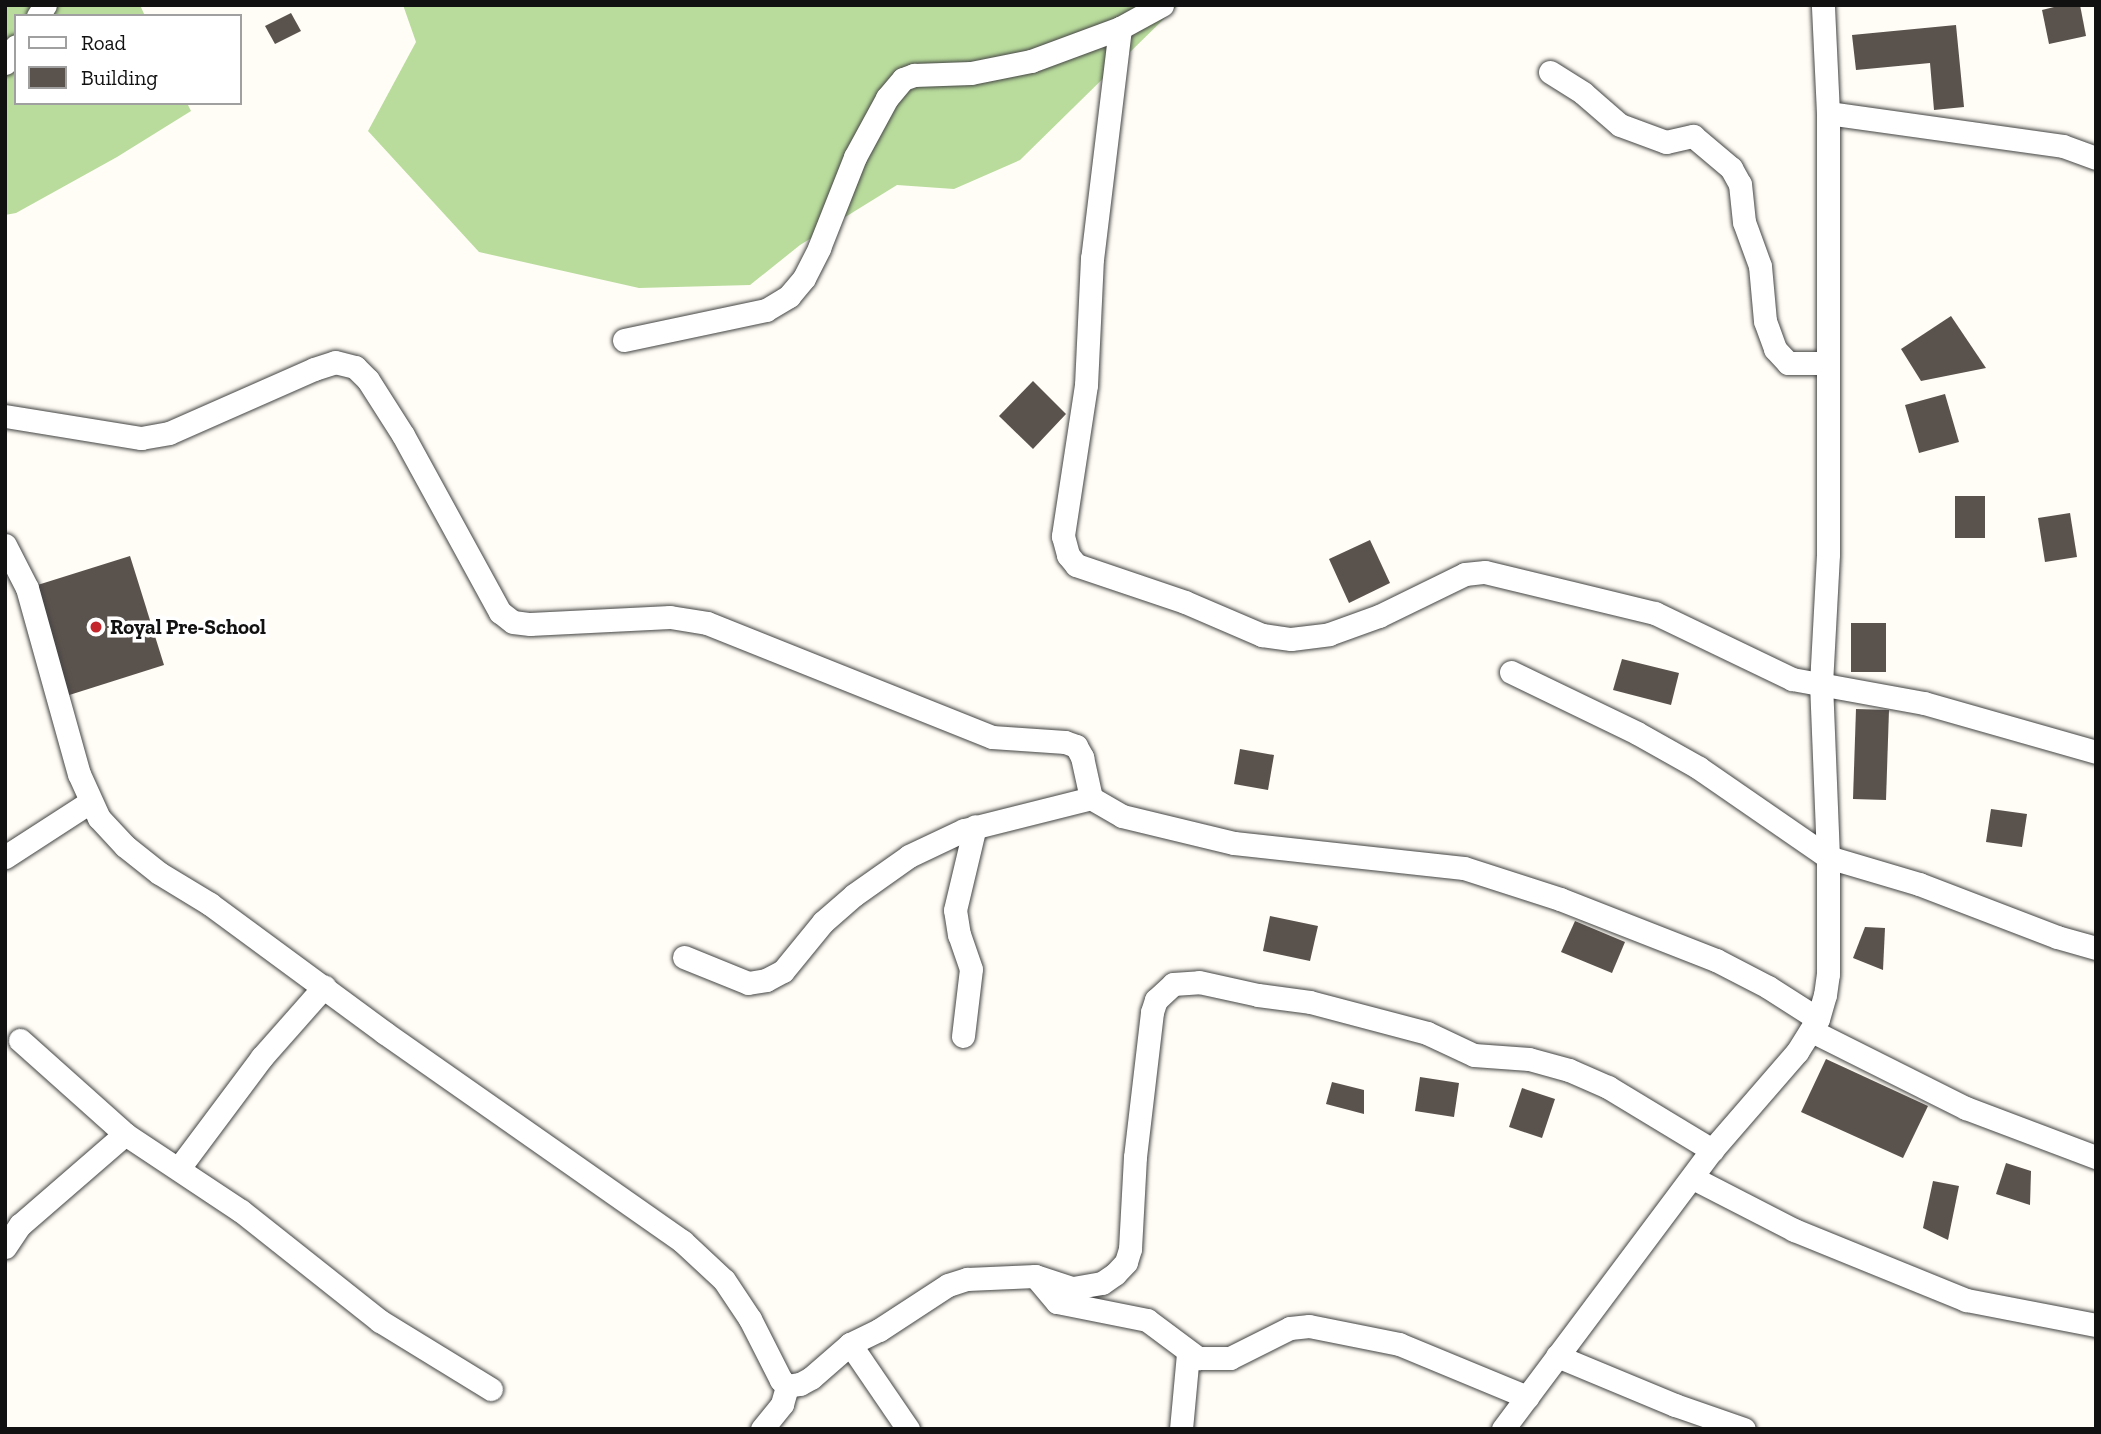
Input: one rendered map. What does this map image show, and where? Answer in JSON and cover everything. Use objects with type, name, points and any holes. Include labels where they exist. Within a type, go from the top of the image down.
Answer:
[{"type":"street","points":[[624,340],[766,310],[789,296],[804,278],[855,157],[887,98],[903,79],[914,75],[971,73],[1031,61],[1119,28],[1162,5]]},
{"type":"street","points":[[1503,1429],[1712,1150],[1815,1025],[1828,974],[1828,857],[1821,684],[1828,554],[1828,113],[1823,5]]},
{"type":"street","points":[[1119,28],[1092,258],[1086,385],[1063,536],[1068,555],[1076,565],[1185,602],[1262,635],[1291,639],[1329,634],[1379,617],[1465,574],[1485,572],[1654,613],[1772,672],[1936,706],[2096,752]]},
{"type":"street","points":[[1550,72],[1583,93],[1620,125],[1666,142],[1693,136],[1731,168],[1740,184],[1744,222],[1760,266],[1765,321],[1775,349],[1788,363],[1828,363]]},
{"type":"street","points":[[1828,113],[2063,146],[2096,158]]},
{"type":"street","points":[[5,416],[141,438],[169,433],[335,362],[355,367],[368,380],[403,435],[500,612],[513,622],[530,624],[670,617],[707,624],[992,737],[1065,742],[1076,747],[1082,757],[1091,798]]},
{"type":"street","points":[[5,545],[27,588],[43,654],[79,774],[99,818],[142,860],[210,904],[588,1173],[632,1209],[682,1241],[724,1280],[750,1319],[780,1380],[788,1386],[811,1378],[850,1344],[879,1331],[908,1309],[948,1286],[967,1279],[1035,1276],[1073,1288],[1102,1283],[1126,1262],[1146,1048],[1152,1012],[1163,990],[1185,982],[1310,1002],[1427,1033],[1474,1055],[1529,1059],[1569,1070],[1608,1087],[1712,1150]]},
{"type":"street","points":[[1511,672],[1699,768],[1828,857],[1919,884],[2057,937],[2096,948]]},
{"type":"street","points":[[684,957],[748,983],[766,980],[783,971],[824,922],[854,895],[909,856],[975,826],[1091,798],[1122,816],[1234,843],[1464,868],[1560,899],[1716,960],[1768,987],[1815,1025],[1966,1108],[2096,1157]]},
{"type":"street","points":[[5,857],[90,802]]},
{"type":"street","points":[[963,1036],[971,969],[959,935],[956,910],[975,826]]},
{"type":"street","points":[[179,1168],[262,1057],[324,987]]},
{"type":"street","points":[[20,1040],[125,1134],[241,1211],[380,1321],[491,1389]]},
{"type":"street","points":[[5,1247],[20,1218],[125,1134]]},
{"type":"street","points":[[1693,1178],[1794,1230],[1966,1300],[2096,1325]]},
{"type":"street","points":[[1035,1276],[1057,1302],[1147,1320],[1188,1353],[1210,1360],[1230,1359],[1290,1328],[1309,1326],[1399,1343],[1527,1397]]},
{"type":"street","points":[[850,1344],[908,1429]]},
{"type":"street","points":[[1181,1429],[1188,1353]]},
{"type":"street","points":[[1557,1356],[1675,1405],[1744,1429]]},
{"type":"street","points":[[762,1429],[782,1404],[788,1386]]},
{"type":"green space","points":[[5,5],[140,5],[144,14],[14,14],[14,105],[188,105],[191,111],[117,157],[16,213],[5,215]]},
{"type":"green space","points":[[403,5],[1178,5],[1020,160],[954,189],[897,185],[800,245],[750,285],[639,288],[479,252],[368,131],[416,42]]},
{"type":"building","points":[[2062,5],[2080,5],[2086,36],[2049,44],[2042,10]]},
{"type":"building","points":[[291,13],[301,31],[275,44],[265,26]]},
{"type":"building","points":[[1956,25],[1964,107],[1934,110],[1930,63],[1856,70],[1852,35]]},
{"type":"building","points":[[1951,316],[1986,368],[1921,381],[1901,349]]},
{"type":"building","points":[[1033,381],[1066,414],[1033,449],[999,416]]},
{"type":"building","points":[[1945,394],[1959,442],[1919,453],[1905,405]]},
{"type":"building","points":[[1955,496],[1985,496],[1985,538],[1955,538]]},
{"type":"building","points":[[2070,513],[2077,557],[2045,562],[2038,518]]},
{"type":"building","points":[[1370,540],[1390,583],[1349,603],[1329,559]]},
{"type":"building","name":"Royal Pre-School","points":[[130,556],[164,665],[63,697],[28,588]]},
{"type":"building","points":[[1851,623],[1886,623],[1886,672],[1851,672]]},
{"type":"building","points":[[1622,659],[1679,673],[1671,705],[1613,690]]},
{"type":"building","points":[[1856,709],[1889,710],[1886,800],[1853,799]]},
{"type":"building","points":[[1240,749],[1274,755],[1268,790],[1234,784]]},
{"type":"building","points":[[1991,809],[2027,814],[2022,847],[1986,842]]},
{"type":"building","points":[[1270,916],[1318,926],[1310,961],[1263,951]]},
{"type":"building","points":[[1575,921],[1625,942],[1612,973],[1561,952]]},
{"type":"building","points":[[1865,927],[1885,928],[1883,970],[1853,958]]},
{"type":"building","points":[[1826,1059],[1928,1106],[1903,1158],[1801,1112]]},
{"type":"building","points":[[1420,1077],[1459,1083],[1454,1117],[1415,1111]]},
{"type":"building","points":[[1332,1082],[1364,1090],[1364,1114],[1326,1104]]},
{"type":"building","points":[[1522,1088],[1555,1099],[1542,1138],[1509,1127]]},
{"type":"building","points":[[2006,1163],[2031,1171],[2030,1205],[1996,1194]]},
{"type":"building","points":[[1933,1181],[1959,1186],[1948,1240],[1923,1228]]},
{"type":"place","name":"Royal Pre-School","points":[[96,627]]}]
